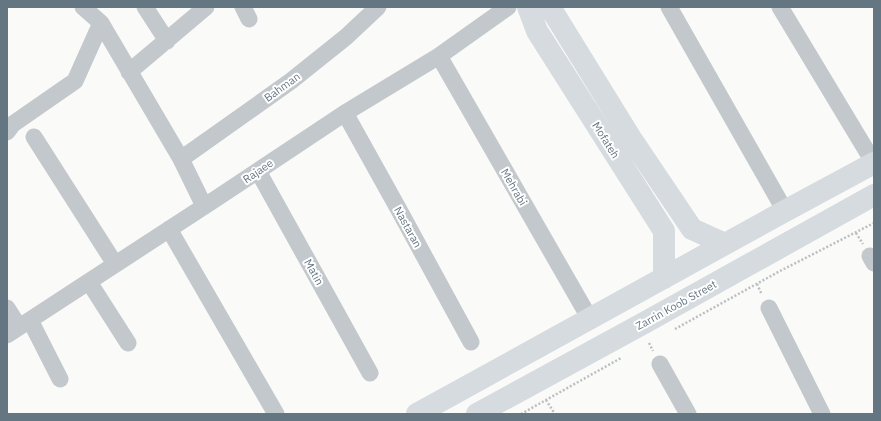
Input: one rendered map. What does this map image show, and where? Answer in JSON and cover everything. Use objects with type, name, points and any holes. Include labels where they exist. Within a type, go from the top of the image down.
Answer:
[{"type":"main road","name":"Mofateh","points":[[528,7],[537,30],[664,231],[664,278]]},
{"type":"main road","name":"Mofateh","points":[[545,7],[553,12],[632,140],[692,229],[725,244]]},
{"type":"main road","points":[[417,414],[874,163]]},
{"type":"main road","name":"Zarrin Koob Street","points":[[477,414],[874,195]]},
{"type":"street","points":[[83,7],[101,23],[181,159],[204,206]]},
{"type":"street","points":[[145,7],[167,41]]},
{"type":"street","points":[[129,72],[206,7]]},
{"type":"street","name":"Bahman","points":[[181,159],[291,81],[346,37],[378,7]]},
{"type":"street","name":"Rajaee","points":[[19,327],[345,113],[439,56],[508,7]]},
{"type":"street","points":[[669,7],[785,211]]},
{"type":"street","points":[[780,7],[874,163]]},
{"type":"street","points":[[7,132],[13,124],[75,81],[101,23]]},
{"type":"street","name":"Mehrabi","points":[[439,56],[590,319]]},
{"type":"street","name":"Nastaran","points":[[345,113],[471,342]]},
{"type":"street","points":[[34,137],[115,264]]},
{"type":"street","name":"Matin","points":[[258,170],[370,373]]},
{"type":"street","points":[[169,229],[276,414]]},
{"type":"street","points":[[89,282],[128,343]]},
{"type":"street","points":[[7,308],[19,327],[60,379]]},
{"type":"street","points":[[769,308],[822,414]]},
{"type":"street","points":[[660,364],[688,414]]},
{"type":"path","points":[[669,332],[780,271],[874,223]]},
{"type":"path","points":[[521,414],[621,358]]},
{"type":"path","points":[[546,400],[555,414]]}]
